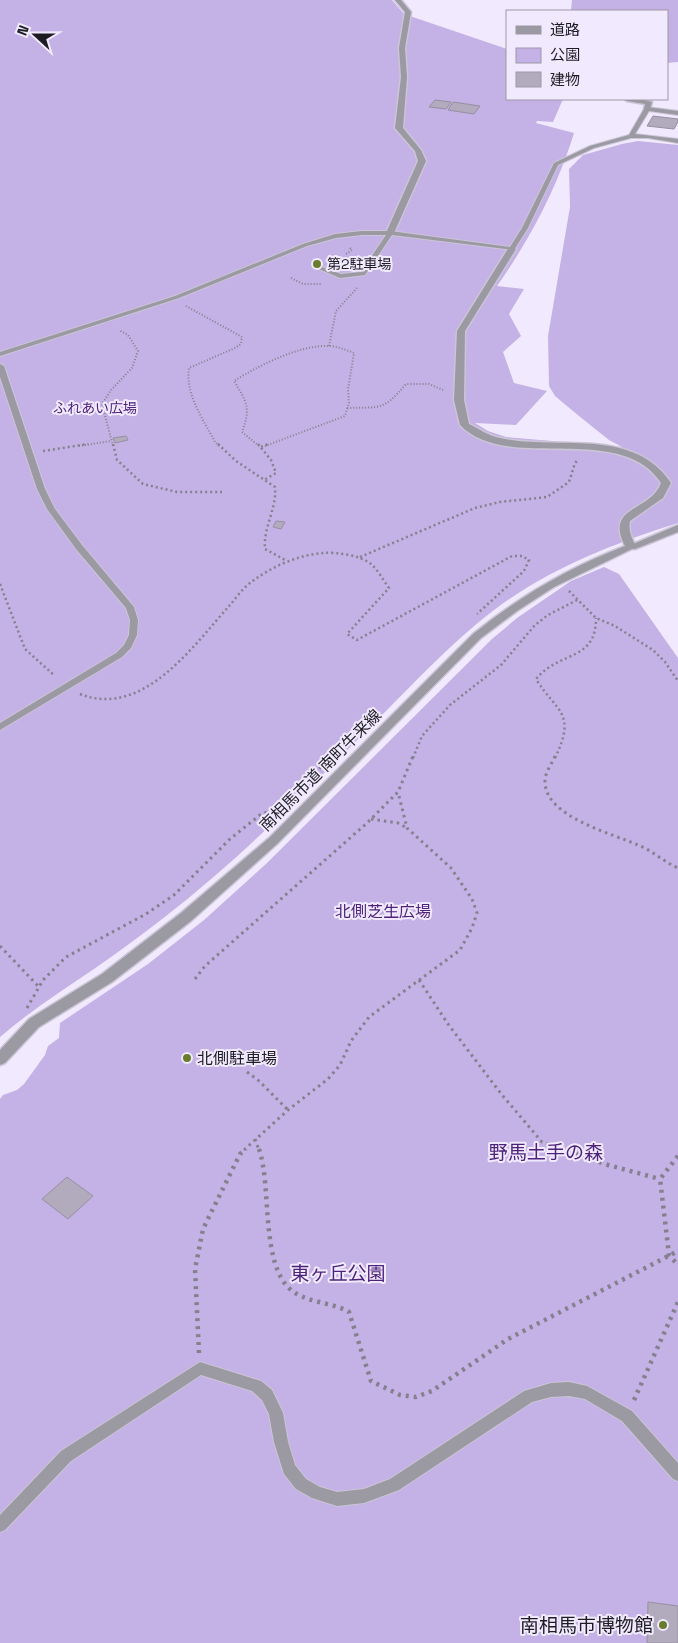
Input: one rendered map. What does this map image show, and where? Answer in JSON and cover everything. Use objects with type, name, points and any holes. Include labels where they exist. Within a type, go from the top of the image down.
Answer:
[{"type":"street","points":[[390,233],[422,161],[421,154],[399,128],[404,77],[402,48],[408,12],[398,0]]},
{"type":"street","points":[[634,100],[649,102],[647,109]]},
{"type":"street","points":[[512,250],[461,331],[459,397],[465,425],[481,435],[502,441],[621,451],[641,458],[652,465],[666,483],[659,497],[635,510],[627,518],[623,527],[625,537],[631,547]]},
{"type":"street","name":"南相馬市道 南町牛来線","points":[[0,1059],[6,1050],[37,1022],[107,978],[186,917],[273,842],[477,636],[516,606],[555,581],[595,560],[678,528]]},
{"type":"lane","points":[[631,136],[647,109],[678,113]]},
{"type":"lane","points":[[0,354],[177,297],[319,240],[355,234],[390,233],[512,250],[556,164],[570,155],[631,136],[678,141]]},
{"type":"lane","points":[[317,267],[340,276],[363,274],[372,264],[390,233]]},
{"type":"lane","points":[[0,366],[41,489],[55,516],[130,607],[134,620],[133,635],[128,646],[118,655],[0,727]]},
{"type":"lane","points":[[0,1525],[66,1456],[200,1368],[256,1386],[267,1395],[276,1413],[281,1442],[289,1469],[301,1484],[317,1493],[337,1499],[364,1496],[394,1485],[529,1396],[550,1390],[568,1389],[587,1393],[627,1416],[678,1474]]},
{"type":"path","points":[[177,297],[197,314],[232,330],[242,337],[241,344],[234,350],[198,361],[189,368],[187,380],[191,395],[215,442],[236,461],[275,487],[278,498],[262,540],[264,549],[288,562]]},
{"type":"path","points":[[104,320],[128,335],[138,351],[132,368],[111,390],[102,404],[117,460],[143,484],[177,492],[222,492]]},
{"type":"path","points":[[262,447],[345,416],[354,353],[329,346],[312,348],[248,372],[234,380],[248,402],[248,418],[242,432],[262,447],[274,464],[276,473],[264,480]]},
{"type":"path","points":[[347,408],[382,407],[394,398],[400,388],[406,384],[429,384],[442,389],[447,395],[459,397]]},
{"type":"path","points":[[29,454],[44,450],[111,441]]},
{"type":"path","points":[[360,558],[475,508],[500,502],[547,498],[569,482],[575,463],[584,454],[585,447]]},
{"type":"path","points":[[0,584],[25,649],[41,665],[69,686],[88,699],[99,701],[112,700],[127,695],[153,682],[170,670],[249,584],[288,562],[313,554],[336,552],[370,562],[388,588],[375,605],[347,634],[357,640],[512,556],[522,556],[529,560],[524,571],[472,619]]},
{"type":"path","points":[[555,581],[579,599],[596,618],[615,626],[643,642],[665,662],[678,681]]},
{"type":"path","points":[[195,979],[212,960],[371,819],[398,792],[422,736],[450,705],[500,665],[535,625],[548,615],[579,599]]},
{"type":"path","points":[[596,618],[597,630],[594,642],[580,652],[540,672],[536,679],[557,704],[563,720],[565,738],[547,773],[545,782],[556,804],[576,821],[586,827],[638,844],[665,863],[678,868]]},
{"type":"path","points":[[37,1022],[27,1011],[26,1005],[54,968],[66,957],[146,914],[174,895],[230,839],[260,815],[282,806],[354,734]]},
{"type":"path","points":[[398,792],[407,828]]},
{"type":"path","points":[[200,1368],[195,1269],[203,1229],[240,1154],[288,1110],[328,1079],[340,1065],[351,1041],[369,1017],[460,950],[472,928],[477,913],[472,899],[451,868],[407,828],[398,822],[371,819]]},
{"type":"path","points":[[0,946],[39,987]]},
{"type":"path","points":[[419,980],[472,1056],[542,1142],[608,1165],[660,1179]]},
{"type":"path","points":[[247,1072],[258,1080],[288,1110]]},
{"type":"path","points":[[255,1139],[262,1160],[268,1223],[277,1268],[283,1280],[292,1291],[332,1302],[349,1312],[371,1381],[400,1395],[416,1397],[432,1391],[508,1339],[678,1251]]},
{"type":"path","points":[[678,1156],[660,1179],[669,1255],[678,1265]]},
{"type":"path","points":[[627,1416],[678,1302]]},
{"type":"green space","name":"ふれあい広場","points":[[0,0],[392,0],[404,14],[506,49],[506,100],[563,100],[553,122],[537,121],[536,123],[574,133],[542,212],[521,250],[497,286],[524,289],[509,314],[521,336],[503,352],[514,383],[547,391],[516,425],[475,423],[488,431],[506,437],[622,447],[609,440],[555,396],[549,386],[548,336],[570,207],[569,169],[583,155],[622,144],[638,141],[678,145],[678,523],[617,544],[577,561],[539,581],[502,604],[451,647],[283,814],[217,874],[142,935],[34,1010],[0,1037]]},
{"type":"green space","points":[[572,0],[678,0],[678,62],[668,63],[668,10],[571,10]]},
{"type":"green space","name":"東ヶ丘公園","points":[[604,567],[619,574],[678,658],[678,1643],[0,1643],[0,1099],[3,1095],[17,1090],[24,1084],[45,1055],[48,1046],[59,1038],[60,1023],[148,964],[204,920],[267,863],[492,639],[517,618],[571,581]]},
{"type":"building","points":[[435,100],[451,102],[446,109],[429,107]]},
{"type":"building","points":[[453,102],[480,106],[474,114],[448,110]]},
{"type":"building","points":[[653,116],[678,119],[678,122],[674,129],[647,126]]},
{"type":"building","points":[[126,436],[128,440],[115,443],[113,438]]},
{"type":"building","points":[[276,521],[285,522],[281,529],[273,527]]},
{"type":"building","points":[[67,1177],[93,1196],[68,1219],[42,1199]]},
{"type":"building","name":"南相馬市博物館","points":[[648,1602],[678,1606],[678,1643],[647,1643]]},
{"type":"place","name":"第2駐車場","points":[[317,264]]},
{"type":"place","name":"北側駐車場","points":[[187,1058]]},
{"type":"place","name":"南相馬市博物館","points":[[663,1625]]},
{"type":"park label","name":"北側芝生広場","points":[[383,911]]},
{"type":"park label","name":"野馬土手の森","points":[[546,1152]]}]
